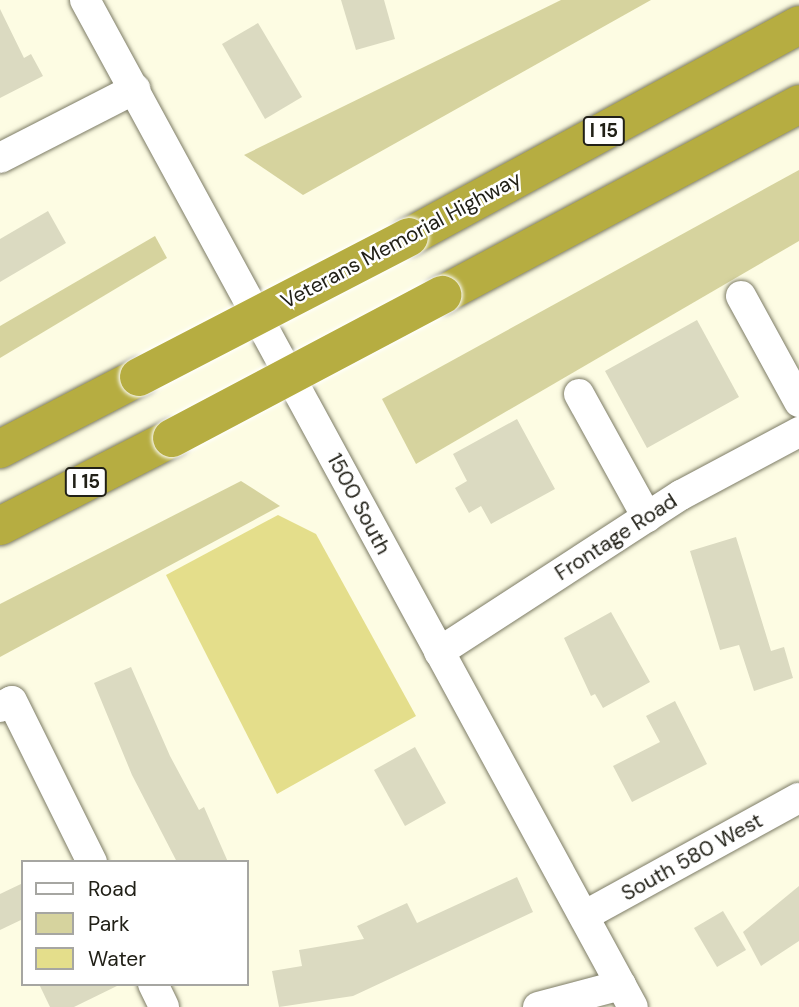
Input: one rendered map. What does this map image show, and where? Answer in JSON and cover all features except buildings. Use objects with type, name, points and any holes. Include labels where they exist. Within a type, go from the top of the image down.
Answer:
[{"type":"highway","name":"Veterans Memorial Highway","points":[[0,449],[409,237],[799,25]]},
{"type":"highway","name":"I 15","points":[[0,526],[172,438],[799,104]]},
{"type":"street","name":"1500 South","points":[[85,0],[627,996]]},
{"type":"street","points":[[0,158],[135,89]]},
{"type":"street","points":[[741,296],[799,402]]},
{"type":"street","points":[[579,394],[647,517]]},
{"type":"street","name":"Frontage Road","points":[[439,652],[647,517],[799,432]]},
{"type":"street","points":[[6,704],[91,860]]},
{"type":"street","name":"South 580 West","points":[[584,916],[799,797]]},
{"type":"street","points":[[154,986],[164,1007]]},
{"type":"street","points":[[538,1007],[627,996]]},
{"type":"green space","points":[[561,0],[651,0],[303,195],[244,155]]},
{"type":"green space","points":[[799,170],[799,241],[416,464],[382,399]]},
{"type":"green space","points":[[155,236],[167,258],[0,358],[0,326]]},
{"type":"green space","points":[[241,481],[280,506],[0,657],[0,604]]},
{"type":"water","points":[[278,515],[316,534],[416,716],[277,794],[166,575]]}]
